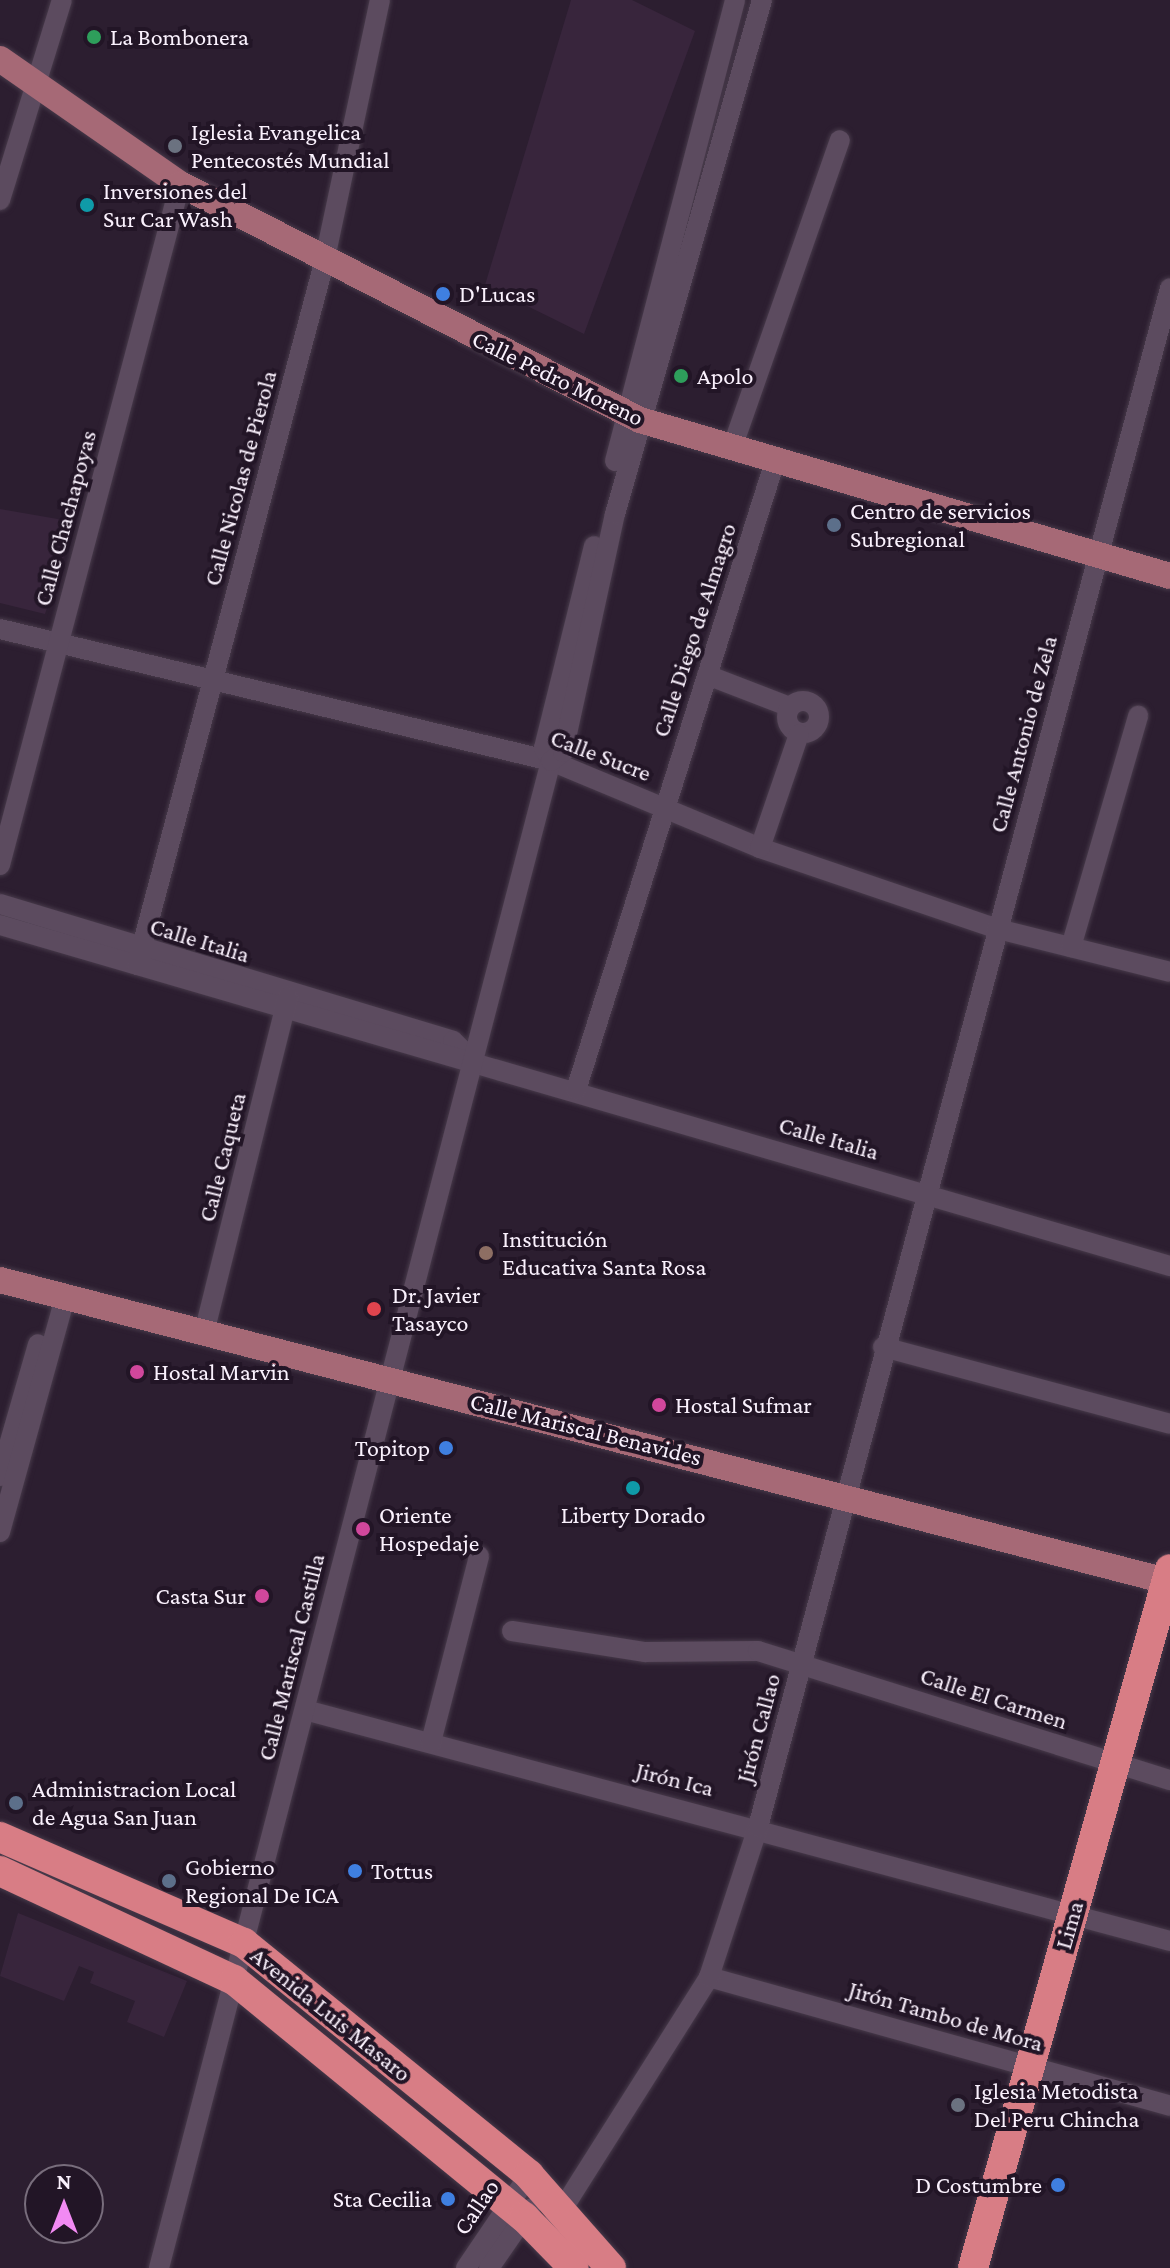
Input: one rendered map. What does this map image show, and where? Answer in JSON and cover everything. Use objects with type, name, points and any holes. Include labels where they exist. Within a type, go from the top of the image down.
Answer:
[{"type":"highway","name":"Lima","points":[[973,2268],[1169,1578]]},
{"type":"highway","name":"Avenida Luis Masaro","points":[[0,1837],[244,1943],[546,2191],[611,2268]]},
{"type":"highway","name":"Avenida Luis Masaro","points":[[0,1871],[234,1980],[526,2220],[574,2268]]},
{"type":"main road","name":"Calle Pedro Moreno","points":[[0,59],[30,84],[180,184],[324,263],[634,416],[1097,558],[1170,576]]},
{"type":"main road","name":"Calle Mariscal Benavides","points":[[0,1280],[1169,1578]]},
{"type":"street","points":[[0,200],[30,84],[62,0]]},
{"type":"street","name":"Calle Nicolas de Pierola","points":[[139,958],[324,263],[380,0]]},
{"type":"street","points":[[634,416],[735,0]]},
{"type":"street","points":[[634,416],[762,0]]},
{"type":"street","points":[[732,448],[840,140]]},
{"type":"street","name":"Calle Chachapoyas","points":[[0,865],[180,184]]},
{"type":"street","name":"Calle Antonio de Zela","points":[[926,1194],[1170,288]]},
{"type":"street","name":"Calle Mariscal Castilla","points":[[159,2268],[551,761],[563,752],[634,416]]},
{"type":"street","name":"Calle Diego de Almagro","points":[[576,1090],[775,461]]},
{"type":"street","name":"Calle Sucre","points":[[0,629],[58,647],[551,761],[760,848],[998,929],[1170,972]]},
{"type":"street","points":[[707,675],[790,707],[812,703],[820,716],[814,730],[799,734],[760,848]]},
{"type":"street","points":[[1071,947],[1138,716]]},
{"type":"street","name":"Calle Italia","points":[[0,904],[139,958]]},
{"type":"street","name":"Calle Italia","points":[[0,925],[139,958],[288,1001],[473,1060],[1170,1266]]},
{"type":"street","name":"Calle Caqueta","points":[[204,1333],[288,1001]]},
{"type":"street","name":"Jirón Callao","points":[[526,2220],[709,1977],[758,1827],[802,1664],[842,1494],[926,1194]]},
{"type":"street","points":[[0,1476],[59,1296]]},
{"type":"street","points":[[0,1532],[59,1296]]},
{"type":"street","points":[[883,1347],[1170,1424]]},
{"type":"street","points":[[431,1742],[479,1556]]},
{"type":"street","name":"Calle El Carmen","points":[[512,1631],[645,1652],[731,1647],[802,1664],[1170,1780]]},
{"type":"street","name":"Jirón Ica","points":[[305,1710],[758,1827],[1170,1941]]},
{"type":"street","name":"Jirón Tambo de Mora","points":[[709,1977],[1170,2106]]},
{"type":"street","name":"Callao","points":[[489,2268],[546,2191]]},
{"type":"street","name":"Callao","points":[[466,2268],[526,2220]]},
{"type":"shaded area","points":[[571,0],[632,0],[695,31],[584,334],[485,285]]},
{"type":"shaded area","points":[[0,509],[75,522],[45,614],[0,603]]},
{"type":"shaded area","points":[[18,1913],[187,1981],[164,2037],[127,2022],[135,2001],[90,1983],[94,1972],[79,1966],[64,2001],[0,1976]]},
{"type":"place","name":"La Bombonera","points":[[94,37]]},
{"type":"place","name":"Iglesia Evangelica Pentecostés Mundial","points":[[175,146]]},
{"type":"place","name":"Inversiones del Sur Car Wash","points":[[87,205]]},
{"type":"place","name":"D'Lucas","points":[[443,294]]},
{"type":"place","name":"Apolo","points":[[681,376]]},
{"type":"place","name":"Centro de servicios Subregional","points":[[834,525]]},
{"type":"place","name":"Institución Educativa Santa Rosa","points":[[486,1253]]},
{"type":"place","name":"Dr. Javier Tasayco","points":[[374,1309]]},
{"type":"place","name":"Hostal Marvin","points":[[137,1372]]},
{"type":"place","name":"Hostal Sufmar","points":[[659,1405]]},
{"type":"place","name":"Topitop","points":[[446,1448]]},
{"type":"place","name":"Liberty Dorado","points":[[633,1488]]},
{"type":"place","name":"Oriente Hospedaje","points":[[363,1529]]},
{"type":"place","name":"Casta Sur","points":[[262,1596]]},
{"type":"place","name":"Administracion Local de Agua San Juan","points":[[16,1803]]},
{"type":"place","name":"Tottus","points":[[355,1871]]},
{"type":"place","name":"Gobierno Regional De ICA","points":[[169,1881]]},
{"type":"place","name":"Iglesia Metodista Del Peru Chincha","points":[[958,2105]]},
{"type":"place","name":"D Costumbre","points":[[1058,2185]]},
{"type":"place","name":"Sta Cecilia","points":[[448,2199]]}]
